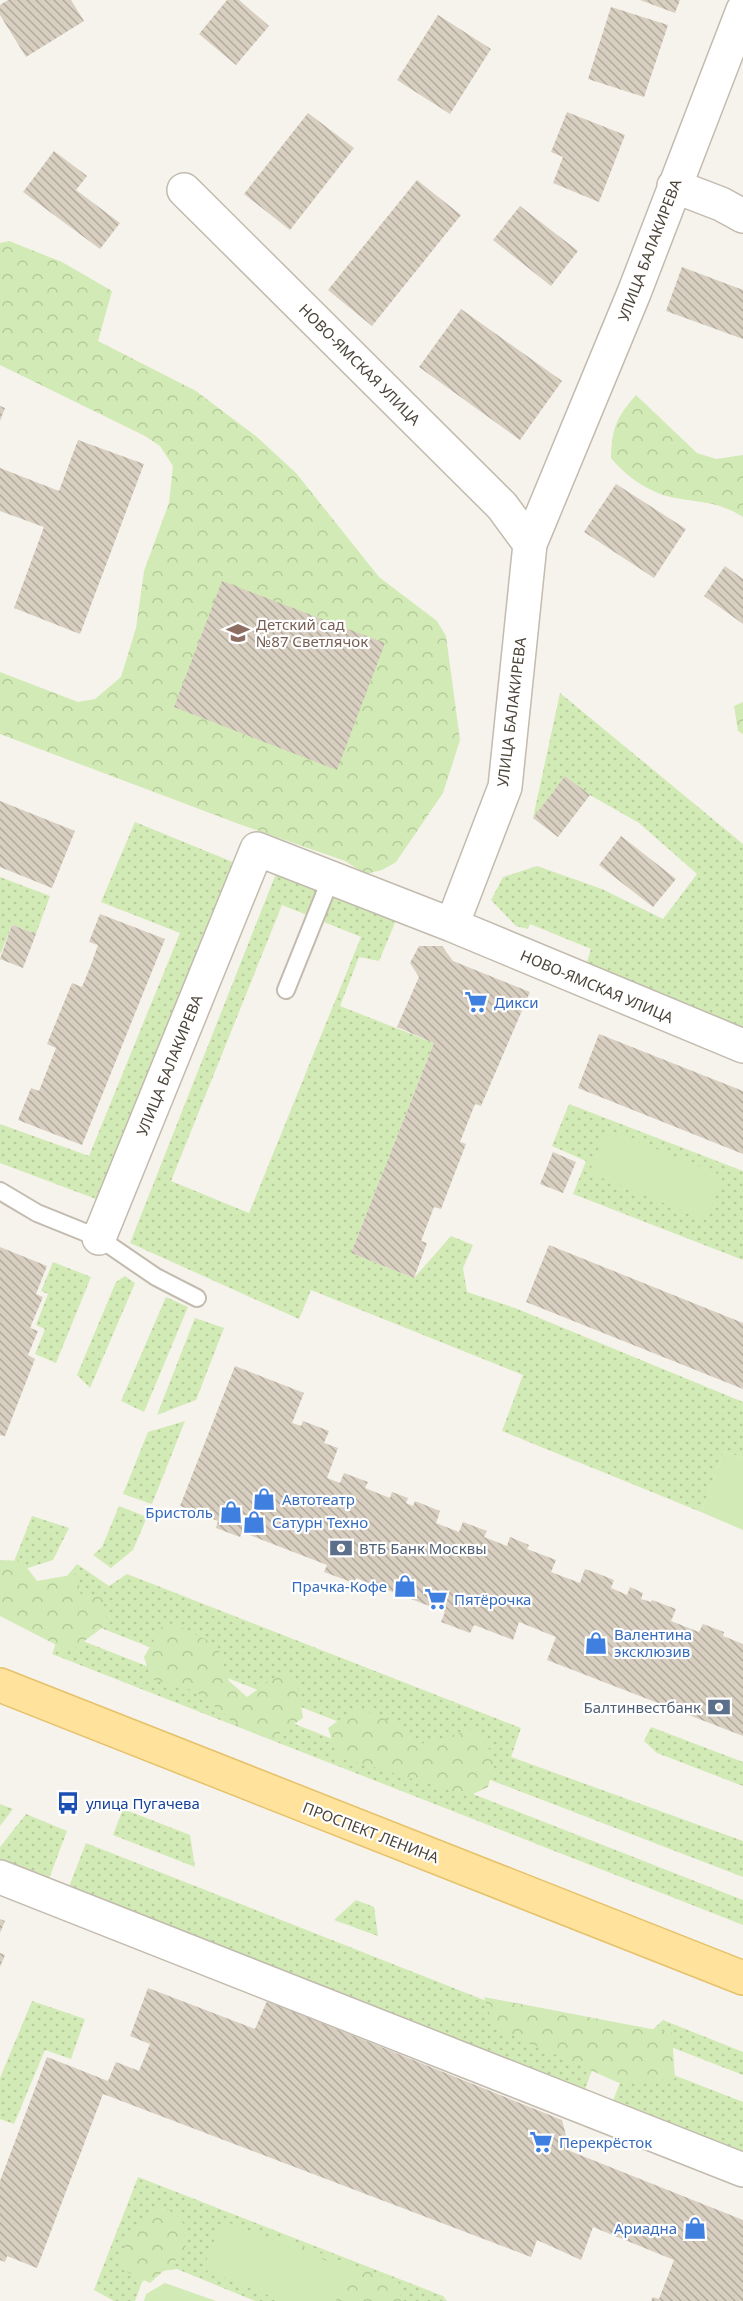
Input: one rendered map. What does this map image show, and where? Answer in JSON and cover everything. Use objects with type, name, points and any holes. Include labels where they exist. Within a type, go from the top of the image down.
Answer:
[{"type":"main road","name":"ПРОСПЕКТ ЛЕНИНА","points":[[0,1685],[743,1978]]},
{"type":"street","name":"УЛИЦА БАЛАКИРЕВА","points":[[99,1238],[257,849],[452,925],[504,787],[530,544],[634,293],[743,10]]},
{"type":"street","points":[[674,186],[721,204],[743,216]]},
{"type":"street","name":"НОВО-ЯМСКАЯ УЛИЦА","points":[[184,190],[502,506],[530,544]]},
{"type":"street","name":"НОВО-ЯМСКАЯ УЛИЦА","points":[[452,925],[743,1046]]},
{"type":"street","points":[[0,1877],[743,2170]]},
{"type":"lane","points":[[286,990],[331,878]]},
{"type":"lane","points":[[0,1191],[38,1213],[99,1238],[156,1277],[197,1298]]},
{"type":"green space","name":"Детский сад №87 Светлячок","points":[[9,241],[62,262],[112,291],[98,341],[196,391],[257,437],[296,473],[379,577],[437,621],[446,636],[460,740],[443,793],[396,862],[382,870],[366,874],[345,861],[239,824],[0,734],[0,672],[78,702],[95,699],[121,677],[136,628],[144,571],[169,503],[173,466],[160,446],[145,436],[0,365],[0,243]]},
{"type":"green space","points":[[636,395],[697,453],[716,459],[743,455],[743,517],[713,504],[674,498],[648,489],[616,464],[611,458],[616,424]]},
{"type":"green space","points":[[560,693],[743,844],[743,1027],[586,965],[591,949],[530,924],[528,929],[516,926],[491,900],[503,877],[537,866],[602,889],[663,919],[697,874],[639,823],[590,795],[565,776],[533,818]]},
{"type":"green space","points":[[743,702],[743,734],[738,731],[734,706]]},
{"type":"green space","points":[[135,822],[240,865],[104,1202],[0,1163],[0,1124],[89,1156],[180,933],[101,902]]},
{"type":"green space","points":[[277,871],[397,918],[379,961],[359,957],[340,1006],[434,1043],[351,1253],[414,1278],[451,1236],[473,1245],[463,1268],[467,1292],[515,1308],[743,1402],[743,1458],[724,1451],[701,1512],[502,1431],[523,1375],[311,1290],[299,1319],[130,1243]],"holes":[[[282,905],[361,937],[249,1213],[171,1181]]]},
{"type":"green space","points":[[0,877],[50,896],[36,934],[12,925],[0,955]]},
{"type":"green space","points":[[569,1104],[743,1171],[743,1260],[573,1194],[586,1161],[552,1146]]},
{"type":"green space","points":[[607,1129],[723,1176],[706,1220],[589,1173]]},
{"type":"green space","points":[[53,1262],[91,1277],[56,1363],[35,1354],[45,1329],[36,1325],[48,1294],[41,1291]]},
{"type":"green space","points":[[125,1276],[135,1283],[90,1388],[77,1375],[116,1282]]},
{"type":"green space","points":[[166,1297],[188,1307],[144,1412],[121,1401]]},
{"type":"green space","points":[[195,1318],[224,1328],[196,1400],[157,1415]]},
{"type":"green space","points":[[185,1421],[152,1504],[123,1494],[148,1432]]},
{"type":"green space","points":[[724,1451],[743,1458],[743,1530],[701,1512]]},
{"type":"green space","points":[[119,1506],[147,1517],[133,1550],[111,1568],[93,1555],[102,1547]]},
{"type":"green space","points":[[32,1516],[69,1528],[53,1560],[9,1574]]},
{"type":"green space","points":[[0,1560],[22,1561],[37,1581],[77,1574],[81,1596],[103,1597],[107,1624],[70,1652],[0,1616]]},
{"type":"green space","points":[[77,1564],[109,1586],[127,1574],[521,1728],[511,1757],[743,1841],[743,1877],[321,1715],[43,1605]]},
{"type":"green space","points":[[164,1623],[174,1624],[217,1645],[229,1681],[247,1697],[283,1671],[299,1690],[303,1718],[273,1738],[241,1727],[195,1691],[151,1679],[144,1657]]},
{"type":"green space","points":[[60,1632],[743,1900],[743,1925],[52,1654]]},
{"type":"green space","points":[[357,1707],[404,1727],[420,1744],[475,1729],[496,1759],[488,1787],[469,1796],[337,1756],[328,1728]]},
{"type":"green space","points":[[651,1727],[743,1762],[743,1786],[657,1753],[644,1741]]},
{"type":"green space","points":[[0,1804],[13,1809],[0,1826]]},
{"type":"green space","points":[[123,1809],[190,1835],[195,1867],[113,1835]]},
{"type":"green space","points":[[26,1814],[67,1831],[48,1881],[0,1862],[0,1847]]},
{"type":"green space","points":[[86,1843],[601,2046],[584,2092],[68,1889]]},
{"type":"green space","points":[[356,1900],[374,1907],[378,1936],[334,1920]]},
{"type":"green space","points":[[484,1997],[672,2033],[675,2079],[619,2083],[494,2027]]},
{"type":"green space","points":[[32,2001],[85,2019],[71,2059],[45,2050],[14,2124],[0,2119],[0,2078]]},
{"type":"green space","points":[[663,2020],[743,2052],[743,2075],[645,2037]]},
{"type":"green space","points":[[630,2058],[743,2102],[743,2155],[612,2103]]},
{"type":"green space","points":[[138,2177],[443,2296],[447,2301],[255,2301],[177,2269],[155,2272],[142,2282],[135,2301],[114,2301],[94,2290]]},
{"type":"green space","points":[[158,2202],[183,2220],[186,2251],[150,2283],[119,2268],[126,2242]]},
{"type":"green space","points":[[222,2220],[348,2269],[336,2301],[283,2301],[203,2269]]},
{"type":"green space","points":[[278,2237],[399,2283],[401,2301],[336,2301],[260,2255]]},
{"type":"green space","points":[[165,2283],[216,2301],[144,2301],[146,2294]]},
{"type":"building","points":[[8,0],[71,0],[84,21],[26,57],[0,15],[0,5]]},
{"type":"building","points":[[227,0],[239,0],[269,26],[236,65],[199,34]]},
{"type":"building","points":[[640,0],[680,0],[675,13]]},
{"type":"building","points":[[611,7],[668,25],[644,97],[588,79]]},
{"type":"building","points":[[438,15],[491,49],[450,114],[397,80]]},
{"type":"building","points":[[567,112],[625,135],[599,202],[553,183],[563,157],[551,152]]},
{"type":"building","points":[[308,113],[354,148],[290,230],[244,194]]},
{"type":"building","points":[[54,151],[87,176],[76,190],[120,223],[100,249],[23,192]]},
{"type":"building","points":[[417,180],[461,215],[372,326],[328,290]]},
{"type":"building","points":[[520,206],[578,251],[551,286],[493,240]]},
{"type":"building","points":[[682,267],[743,290],[743,339],[666,311]]},
{"type":"building","points":[[461,309],[562,381],[520,440],[419,367]]},
{"type":"building","points":[[0,406],[5,408],[0,421]]},
{"type":"building","points":[[78,440],[144,464],[80,634],[14,608],[44,527],[0,511],[0,468],[59,491]]},
{"type":"building","points":[[616,484],[686,529],[654,578],[584,532]]},
{"type":"building","points":[[725,566],[743,579],[743,624],[704,596]]},
{"type":"building","points":[[222,581],[385,643],[337,770],[174,707]]},
{"type":"building","points":[[565,776],[590,795],[558,837],[533,818]]},
{"type":"building","points":[[0,801],[75,831],[52,888],[0,867]]},
{"type":"building","points":[[621,836],[676,879],[653,907],[599,865]]},
{"type":"building","points":[[100,914],[165,939],[82,1145],[18,1120],[31,1088],[39,1091],[56,1048],[47,1044],[72,983],[82,987],[91,965],[98,945],[89,942]]},
{"type":"building","points":[[12,925],[36,934],[23,968],[0,959]]},
{"type":"building","points":[[419,946],[442,946],[453,961],[530,992],[481,1106],[475,1104],[460,1142],[466,1144],[441,1209],[434,1207],[421,1241],[427,1243],[414,1278],[351,1253],[434,1043],[397,1027],[419,977],[410,963]]},
{"type":"building","points":[[599,1034],[743,1091],[743,1154],[578,1088]]},
{"type":"building","points":[[553,1152],[576,1162],[563,1193],[540,1184]]},
{"type":"building","points":[[549,1245],[743,1323],[743,1389],[526,1302]]},
{"type":"building","points":[[0,1247],[47,1266],[36,1294],[43,1297],[30,1328],[38,1331],[28,1355],[35,1359],[5,1436],[0,1435]]},
{"type":"building","points":[[235,1366],[304,1393],[292,1423],[301,1426],[303,1421],[329,1431],[324,1443],[338,1448],[327,1478],[340,1483],[344,1473],[368,1482],[365,1488],[390,1498],[392,1492],[408,1498],[406,1503],[413,1506],[415,1501],[440,1511],[436,1523],[459,1532],[463,1522],[487,1531],[484,1537],[507,1546],[510,1537],[529,1545],[527,1549],[556,1560],[551,1572],[580,1583],[585,1569],[599,1574],[614,1580],[611,1588],[627,1595],[630,1587],[643,1593],[641,1599],[651,1602],[652,1600],[676,1609],[671,1621],[699,1632],[703,1624],[724,1632],[723,1636],[743,1644],[743,1736],[547,1660],[556,1637],[519,1622],[513,1640],[474,1625],[470,1633],[441,1622],[445,1612],[356,1578],[354,1583],[324,1572],[327,1565],[242,1532],[240,1537],[216,1528],[218,1521],[180,1506]]},
{"type":"building","points":[[0,1919],[5,1921],[0,1933]]},
{"type":"building","points":[[0,1953],[5,1955],[0,1967]]},
{"type":"building","points":[[148,1988],[255,2029],[267,2001],[562,2120],[570,2151],[743,2220],[743,2301],[651,2301],[653,2297],[659,2299],[674,2260],[593,2227],[581,2260],[537,2240],[531,2257],[103,2094],[37,2268],[7,2256],[5,2262],[0,2260],[0,2181],[47,2057],[108,2081],[116,2062],[139,2071],[150,2044],[130,2036]]},
{"type":"place","name":"Детский сад №87 Светлячок","points":[[238,633]]},
{"type":"place","name":"Дикси","points":[[476,1002]]},
{"type":"place","name":"Автотеатр","points":[[264,1499]]},
{"type":"place","name":"Бристоль","points":[[231,1512]]},
{"type":"place","name":"Сатурн Техно","points":[[254,1522]]},
{"type":"place","name":"ВТБ Банк Москвы","points":[[341,1548]]},
{"type":"place","name":"Прачка-Кофе","points":[[405,1586]]},
{"type":"place","name":"Пятёрочка","points":[[436,1599]]},
{"type":"place","name":"Валентина эксклюзив","points":[[596,1643]]},
{"type":"place","name":"Балтинвестбанк","points":[[719,1707]]},
{"type":"place","name":"улица Пугачева","points":[[68,1803]]},
{"type":"place","name":"Перекрёсток","points":[[541,2142]]},
{"type":"place","name":"Ариадна","points":[[695,2228]]}]
